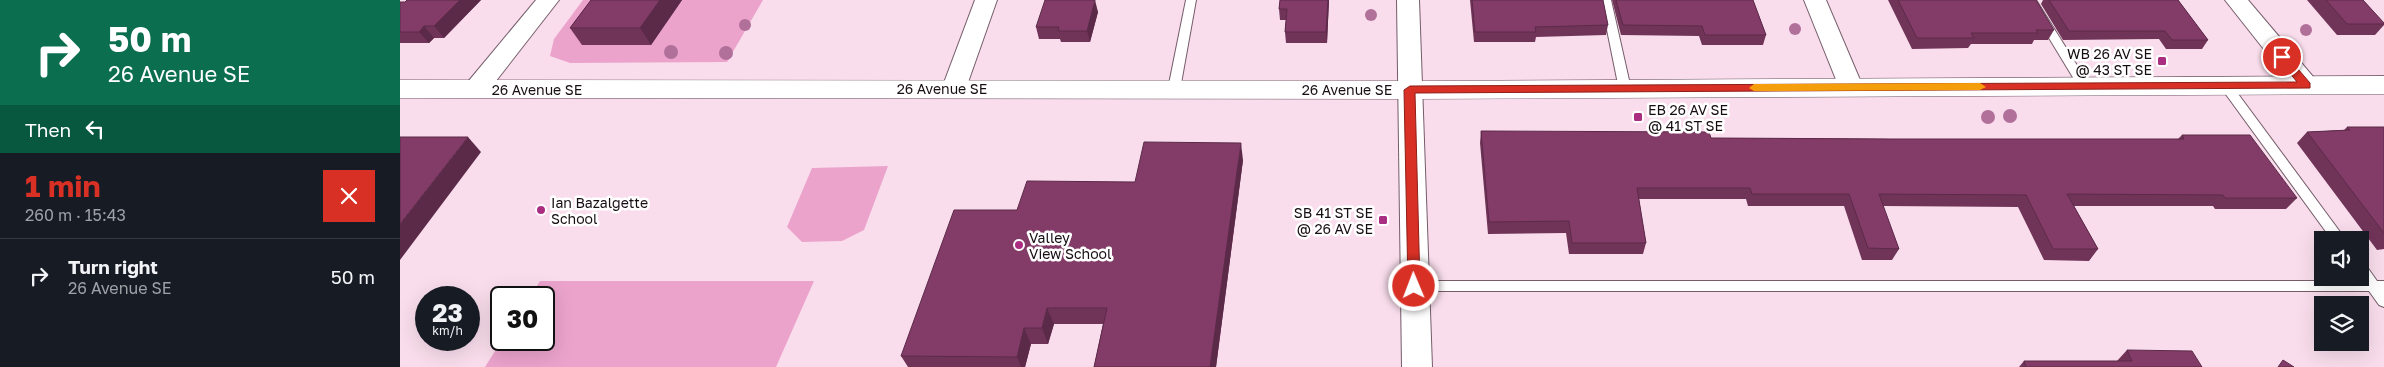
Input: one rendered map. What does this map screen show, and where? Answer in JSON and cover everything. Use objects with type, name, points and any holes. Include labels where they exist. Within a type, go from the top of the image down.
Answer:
[{"type":"street","points":[[476,88],[548,0]]},
{"type":"street","points":[[954,88],[986,0]]},
{"type":"street","points":[[1408,0],[1417,367]]},
{"type":"street","points":[[1815,0],[1851,88]]},
{"type":"street","points":[[2236,0],[2306,85]]},
{"type":"street","name":"26 Avenue SE","points":[[400,88],[1410,90],[2384,85]]},
{"type":"lane","points":[[1174,89],[1191,0]]},
{"type":"lane","points":[[1606,0],[1625,88]]},
{"type":"lane","points":[[2031,0],[2084,86]]},
{"type":"lane","points":[[2226,86],[2332,231]]},
{"type":"lane","points":[[2369,277],[2379,286],[2384,301]]},
{"type":"lane","points":[[1414,286],[2379,286]]},
{"type":"shaded area","points":[[583,0],[763,0],[727,62],[570,63],[550,56],[554,39]]},
{"type":"shaded area","points":[[888,166],[864,230],[842,241],[802,242],[787,227],[812,168]]},
{"type":"shaded area","points":[[540,281],[814,281],[776,367],[485,367],[495,351],[555,351],[555,286],[537,286]]},
{"type":"building","points":[[407,0],[460,0],[434,26],[424,26],[419,32],[400,32],[400,2]]},
{"type":"building","points":[[591,0],[660,0],[640,28],[570,28]]},
{"type":"building","points":[[1045,0],[1095,0],[1087,31],[1058,31],[1059,27],[1036,27]]},
{"type":"building","points":[[1280,0],[1328,0],[1326,32],[1285,32],[1287,9],[1279,9]]},
{"type":"building","points":[[1472,0],[1603,0],[1608,25],[1535,27],[1536,32],[1475,32]]},
{"type":"building","points":[[1616,0],[1753,0],[1766,35],[1705,35],[1702,26],[1623,25]]},
{"type":"building","points":[[1898,0],[2036,0],[2054,30],[2036,30],[2038,33],[1971,33],[1974,38],[1917,38]]},
{"type":"building","points":[[2049,0],[2178,0],[2208,40],[2172,40],[2165,31],[2069,31]]},
{"type":"building","points":[[2326,0],[2363,0],[2384,24],[2347,24]]},
{"type":"building","points":[[2347,127],[2384,127],[2384,233],[2307,132],[2350,130]]},
{"type":"building","points":[[1481,131],[1709,132],[1711,138],[1892,139],[2184,139],[2182,135],[2250,135],[2297,198],[2225,198],[2223,195],[2067,194],[2098,249],[2053,249],[2026,195],[1879,194],[1899,249],[1868,248],[1849,194],[1752,194],[1750,188],[1637,188],[1646,243],[1572,243],[1569,221],[1489,222]]},
{"type":"building","points":[[400,137],[468,137],[400,224]]},
{"type":"building","points":[[1144,142],[1241,143],[1210,367],[1094,367],[1107,308],[1047,308],[1042,328],[1024,328],[1017,357],[901,356],[954,210],[1017,210],[1027,181],[1135,182]]},
{"type":"building","points":[[2127,350],[2192,351],[2202,367],[2026,367],[2024,361],[2132,361]]},
{"type":"building","points":[[2283,360],[2294,367],[2278,367]]},
{"type":"slow traffic","points":[[1754,88],[1980,87]]},
{"type":"place","name":"WB 26 AV SE @ 43 ST SE","points":[[2162,61]]},
{"type":"place","name":"EB 26 AV SE @ 41 ST SE","points":[[1638,117]]},
{"type":"place","name":"Ian Bazalgette School","points":[[541,210]]},
{"type":"place","name":"SB 41 ST SE @ 26 AV SE","points":[[1383,220]]},
{"type":"place","name":"Valley View School","points":[[1019,245]]},
{"type":"route","points":[[1414,286],[1410,90],[2306,85],[2282,57]]}]
